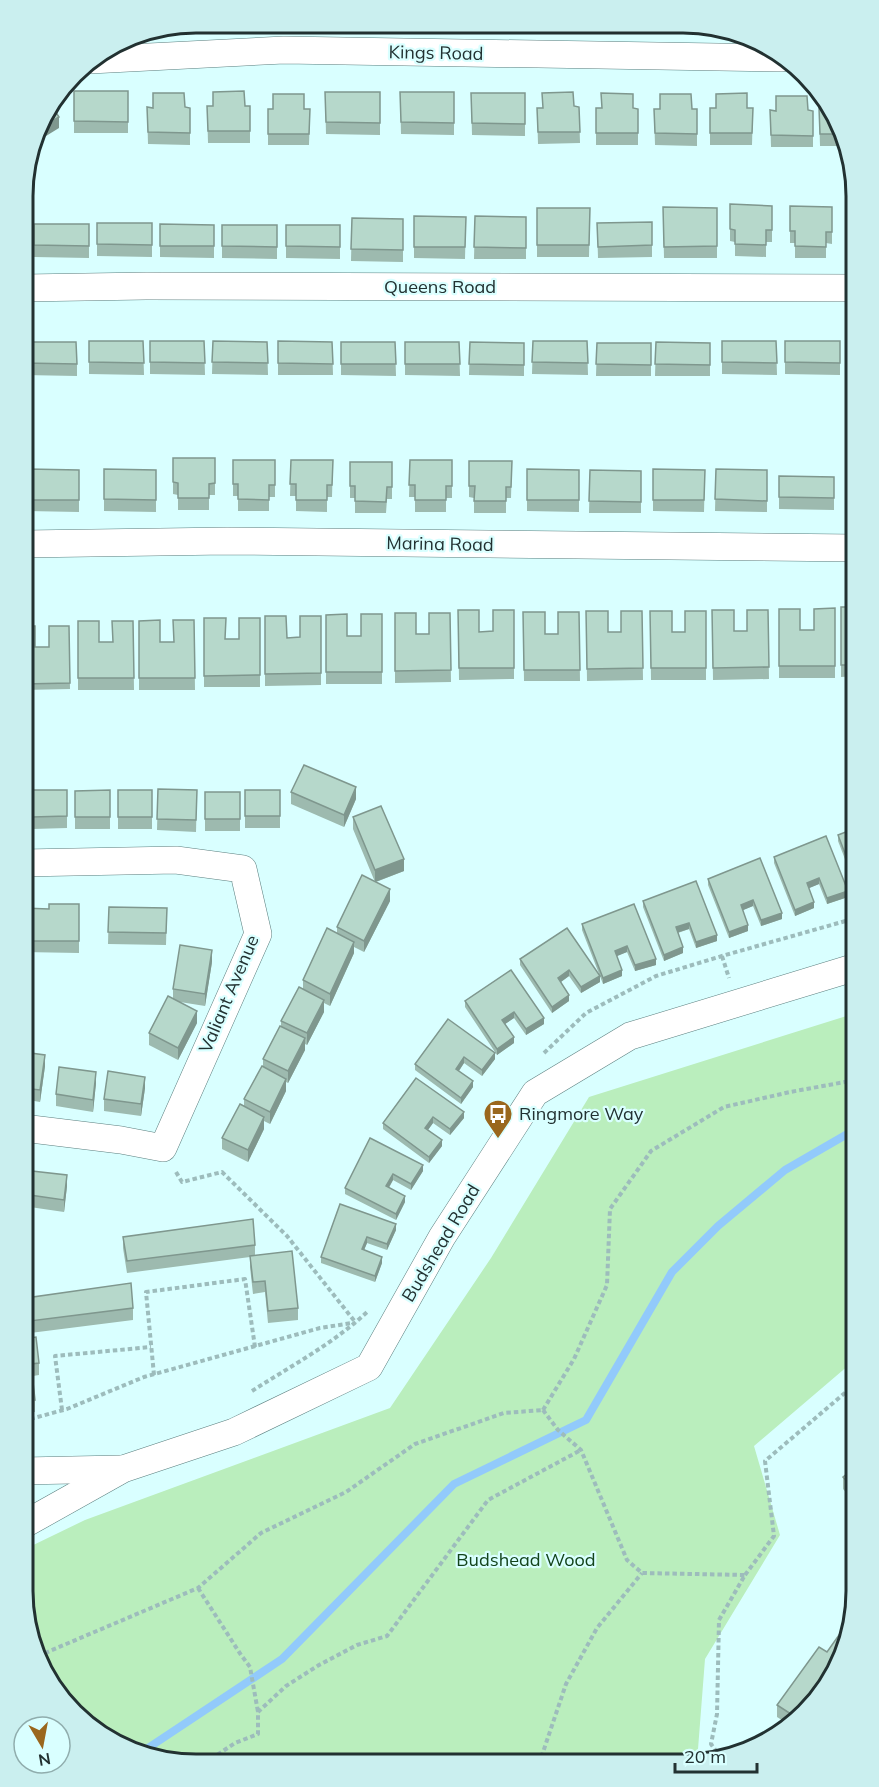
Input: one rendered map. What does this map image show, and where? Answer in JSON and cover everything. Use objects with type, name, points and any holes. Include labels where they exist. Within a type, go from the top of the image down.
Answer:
[{"type":"street","name":"Kings Road","points":[[107,59],[284,50],[770,58]]},
{"type":"street","name":"Queens Road","points":[[33,288],[158,286],[846,288]]},
{"type":"street","name":"Marina Road","points":[[33,544],[227,541],[846,548]]},
{"type":"street","name":"Valiant Avenue","points":[[33,863],[176,860],[243,869],[258,934],[162,1148]]},
{"type":"street","name":"Budshead Road","points":[[33,1519],[123,1469],[234,1432],[369,1367],[442,1237],[536,1093],[630,1036],[846,970]]},
{"type":"street","points":[[33,1129],[122,1140],[162,1148]]},
{"type":"street","points":[[33,1471],[123,1469]]},
{"type":"path","points":[[657,976],[846,921]]},
{"type":"path","points":[[543,1410],[574,1359],[608,1285],[610,1209],[651,1151],[724,1107],[846,1082]]},
{"type":"path","points":[[33,1418],[62,1410],[154,1375],[320,1328],[356,1323],[287,1236],[222,1172],[182,1182],[162,1148]]},
{"type":"path","points":[[154,1375],[146,1292],[245,1279],[255,1347]]},
{"type":"path","points":[[62,1410],[55,1356],[151,1347]]},
{"type":"path","points":[[716,1750],[711,1744],[717,1714],[719,1620],[745,1575],[774,1536],[765,1461],[846,1392]]},
{"type":"path","points":[[543,1410],[558,1430],[581,1450],[627,1560],[642,1573],[745,1575]]},
{"type":"path","points":[[46,1653],[198,1588],[261,1533],[346,1492],[415,1444],[504,1413],[543,1410]]},
{"type":"path","points":[[258,1712],[286,1686],[319,1665],[357,1645],[387,1636],[488,1500],[581,1450]]},
{"type":"path","points":[[542,1754],[566,1684],[597,1628],[642,1573]]},
{"type":"path","points":[[198,1588],[250,1667],[258,1712],[258,1734],[235,1743],[218,1754]]},
{"type":"green space","name":"Budshead Wood","points":[[846,1016],[846,1368],[754,1446],[780,1535],[705,1659],[698,1753],[174,1753],[133,1742],[97,1720],[60,1682],[42,1644],[33,1602],[33,1545],[85,1520],[390,1408],[491,1258],[589,1097]]},
{"type":"building","points":[[74,91],[128,91],[128,122],[74,121]]},
{"type":"building","points":[[244,91],[245,106],[250,106],[250,131],[208,131],[207,106],[213,106],[213,92]]},
{"type":"building","points":[[325,92],[380,92],[380,123],[326,122]]},
{"type":"building","points":[[400,92],[454,92],[454,123],[401,122]]},
{"type":"building","points":[[573,92],[574,106],[579,107],[580,132],[538,132],[537,108],[543,108],[542,93]]},
{"type":"building","points":[[153,93],[184,93],[185,107],[190,108],[190,133],[148,132],[147,107],[153,108]]},
{"type":"building","points":[[471,93],[525,93],[525,124],[472,123]]},
{"type":"building","points":[[601,93],[633,94],[633,108],[638,109],[638,133],[596,133],[596,108],[602,108]]},
{"type":"building","points":[[747,93],[747,108],[753,108],[752,133],[710,133],[710,108],[716,108],[716,94]]},
{"type":"building","points":[[273,94],[304,94],[304,109],[310,109],[309,134],[268,134],[268,109],[273,109]]},
{"type":"building","points":[[660,94],[691,94],[692,109],[697,109],[697,134],[655,133],[654,109],[660,109]]},
{"type":"building","points":[[776,96],[807,96],[808,110],[813,111],[813,136],[771,135],[770,110],[776,111]]},
{"type":"building","points":[[820,108],[833,134],[820,134]]},
{"type":"building","points":[[56,113],[59,117],[51,122]]},
{"type":"building","points":[[730,204],[772,206],[772,230],[766,230],[766,245],[735,244],[735,230],[730,229]]},
{"type":"building","points":[[790,206],[832,207],[832,232],[826,232],[826,247],[795,246],[795,231],[790,231]]},
{"type":"building","points":[[663,207],[717,208],[717,246],[664,247]]},
{"type":"building","points":[[537,208],[590,208],[589,245],[537,245]]},
{"type":"building","points":[[414,216],[466,217],[465,247],[414,247]]},
{"type":"building","points":[[475,216],[526,217],[526,248],[474,247]]},
{"type":"building","points":[[352,218],[403,219],[403,250],[351,249]]},
{"type":"building","points":[[652,222],[652,245],[598,247],[597,223]]},
{"type":"building","points":[[97,223],[152,223],[152,245],[97,244]]},
{"type":"building","points":[[34,224],[89,224],[89,246],[34,245]]},
{"type":"building","points":[[160,224],[214,225],[214,246],[160,246]]},
{"type":"building","points":[[222,225],[277,225],[277,247],[222,246]]},
{"type":"building","points":[[286,225],[340,225],[340,247],[286,246]]},
{"type":"building","points":[[89,341],[143,341],[144,363],[89,362]]},
{"type":"building","points":[[150,341],[204,341],[205,363],[150,362]]},
{"type":"building","points":[[213,341],[267,342],[268,363],[212,362]]},
{"type":"building","points":[[278,341],[332,342],[333,364],[278,363]]},
{"type":"building","points":[[533,341],[587,341],[588,363],[532,362]]},
{"type":"building","points":[[722,341],[776,341],[777,363],[722,362]]},
{"type":"building","points":[[785,341],[840,341],[840,363],[785,362]]},
{"type":"building","points":[[33,342],[76,342],[77,364],[33,363]]},
{"type":"building","points":[[341,342],[395,342],[396,364],[341,364]]},
{"type":"building","points":[[405,342],[459,342],[460,364],[405,364]]},
{"type":"building","points":[[470,342],[524,343],[524,365],[469,364]]},
{"type":"building","points":[[656,342],[710,343],[710,365],[655,364]]},
{"type":"building","points":[[597,343],[651,343],[651,365],[596,364]]},
{"type":"building","points":[[173,458],[215,458],[215,483],[209,484],[209,498],[178,498],[178,483],[173,482]]},
{"type":"building","points":[[233,460],[275,460],[275,485],[269,485],[269,500],[238,499],[238,484],[233,484]]},
{"type":"building","points":[[291,460],[333,460],[332,485],[327,485],[327,500],[296,500],[296,484],[290,484]]},
{"type":"building","points":[[410,460],[452,460],[452,486],[446,486],[446,500],[415,500],[415,485],[409,485]]},
{"type":"building","points":[[469,461],[512,461],[511,487],[506,487],[506,501],[474,501],[475,486],[469,486]]},
{"type":"building","points":[[350,462],[392,462],[392,487],[387,487],[386,502],[355,501],[355,486],[350,486]]},
{"type":"building","points":[[33,469],[79,470],[79,500],[33,500]]},
{"type":"building","points":[[104,469],[156,470],[156,500],[104,499]]},
{"type":"building","points":[[527,469],[579,470],[579,500],[527,500]]},
{"type":"building","points":[[653,469],[705,470],[704,500],[653,500]]},
{"type":"building","points":[[716,469],[767,470],[767,501],[715,499]]},
{"type":"building","points":[[590,470],[641,471],[641,502],[589,501]]},
{"type":"building","points":[[779,476],[834,477],[834,498],[779,497]]},
{"type":"building","points":[[841,607],[846,607],[846,665],[841,665]]},
{"type":"building","points":[[835,608],[835,666],[779,666],[779,609],[800,609],[800,630],[814,630],[814,609]]},
{"type":"building","points":[[458,610],[479,610],[479,632],[493,631],[493,610],[514,610],[514,668],[459,668]]},
{"type":"building","points":[[712,610],[734,610],[734,631],[747,631],[747,610],[768,610],[769,667],[713,668]]},
{"type":"building","points":[[586,611],[608,611],[608,632],[621,632],[621,611],[642,611],[643,668],[587,669]]},
{"type":"building","points":[[650,611],[672,611],[672,632],[685,632],[685,611],[706,611],[706,668],[651,668]]},
{"type":"building","points":[[523,612],[545,612],[545,634],[558,634],[558,612],[579,612],[580,670],[524,670]]},
{"type":"building","points":[[395,613],[416,613],[416,634],[429,634],[429,613],[450,613],[451,670],[395,671]]},
{"type":"building","points":[[347,614],[347,636],[361,636],[361,614],[382,614],[382,672],[326,672],[326,615]]},
{"type":"building","points":[[265,616],[286,616],[287,638],[300,637],[300,616],[321,616],[321,673],[265,674]]},
{"type":"building","points":[[204,618],[226,618],[225,639],[239,639],[239,618],[260,618],[260,675],[204,676]]},
{"type":"building","points":[[160,620],[160,642],[174,642],[173,620],[194,620],[195,678],[139,678],[139,621]]},
{"type":"building","points":[[78,621],[99,621],[99,642],[113,642],[112,621],[133,621],[134,678],[78,678]]},
{"type":"building","points":[[33,626],[35,626],[35,647],[49,647],[49,626],[69,626],[70,683],[33,684]]},
{"type":"building","points":[[304,765],[356,787],[344,815],[291,792]]},
{"type":"building","points":[[158,789],[197,790],[196,820],[157,819]]},
{"type":"building","points":[[33,790],[67,790],[67,816],[33,817]]},
{"type":"building","points":[[110,790],[110,817],[75,817],[75,791]]},
{"type":"building","points":[[118,790],[152,790],[152,817],[118,817]]},
{"type":"building","points":[[245,790],[280,790],[280,816],[245,816]]},
{"type":"building","points":[[205,792],[240,792],[240,819],[205,819]]},
{"type":"building","points":[[381,806],[404,859],[375,870],[353,817]]},
{"type":"building","points":[[846,832],[846,856],[838,835]]},
{"type":"building","points":[[826,836],[846,886],[846,892],[827,898],[819,878],[807,883],[814,902],[795,910],[774,857]]},
{"type":"building","points":[[760,858],[782,913],[761,920],[753,900],[741,905],[748,925],[729,932],[708,879]]},
{"type":"building","points":[[362,875],[390,889],[364,941],[337,927]]},
{"type":"building","points":[[696,881],[717,935],[696,942],[689,923],[676,927],[683,947],[664,955],[643,901]]},
{"type":"building","points":[[49,904],[79,904],[79,941],[33,941],[33,908],[49,909]]},
{"type":"building","points":[[634,904],[656,959],[635,965],[627,946],[615,951],[622,970],[603,978],[582,924]]},
{"type":"building","points":[[109,907],[167,908],[166,933],[108,932]]},
{"type":"building","points":[[327,928],[354,942],[330,994],[303,980]]},
{"type":"building","points":[[567,928],[600,976],[581,987],[569,970],[558,978],[569,995],[552,1007],[520,959]]},
{"type":"building","points":[[180,945],[212,950],[205,994],[173,989]]},
{"type":"building","points":[[511,970],[544,1018],[526,1029],[514,1012],[502,1020],[514,1037],[497,1049],[465,1001]]},
{"type":"building","points":[[299,987],[324,1000],[307,1033],[281,1021]]},
{"type":"building","points":[[168,996],[197,1011],[178,1048],[149,1033]]},
{"type":"building","points":[[448,1019],[495,1053],[482,1070],[464,1057],[456,1069],[473,1081],[461,1098],[415,1064]]},
{"type":"building","points":[[280,1026],[305,1038],[288,1071],[263,1059]]},
{"type":"building","points":[[33,1053],[45,1055],[40,1090],[33,1089]]},
{"type":"building","points":[[262,1066],[286,1079],[270,1112],[244,1099]]},
{"type":"building","points":[[59,1067],[96,1072],[93,1100],[56,1094]]},
{"type":"building","points":[[108,1071],[145,1077],[141,1104],[104,1099]]},
{"type":"building","points":[[416,1078],[464,1112],[450,1129],[433,1117],[425,1128],[442,1140],[429,1157],[383,1123]]},
{"type":"building","points":[[240,1104],[264,1117],[248,1150],[222,1138]]},
{"type":"building","points":[[370,1138],[423,1165],[411,1184],[393,1174],[386,1186],[405,1196],[396,1214],[345,1188]]},
{"type":"building","points":[[33,1171],[67,1175],[64,1200],[33,1195]]},
{"type":"building","points":[[340,1204],[396,1224],[387,1244],[367,1237],[362,1249],[382,1257],[375,1276],[321,1257]]},
{"type":"building","points":[[253,1219],[255,1245],[127,1261],[123,1237]]},
{"type":"building","points":[[292,1251],[298,1308],[268,1311],[265,1281],[253,1282],[250,1256]]},
{"type":"building","points":[[131,1283],[133,1308],[33,1321],[33,1297]]},
{"type":"building","points":[[33,1337],[36,1337],[39,1363],[33,1364]]},
{"type":"building","points":[[840,1634],[834,1654],[806,1699],[791,1714],[777,1705],[819,1647],[827,1652]]},
{"type":"waterway","points":[[150,1747],[282,1659],[454,1484],[586,1420],[672,1272],[718,1226],[785,1170],[846,1135]]},
{"type":"place","name":"Ringmore Way","points":[[498,1140]]}]
